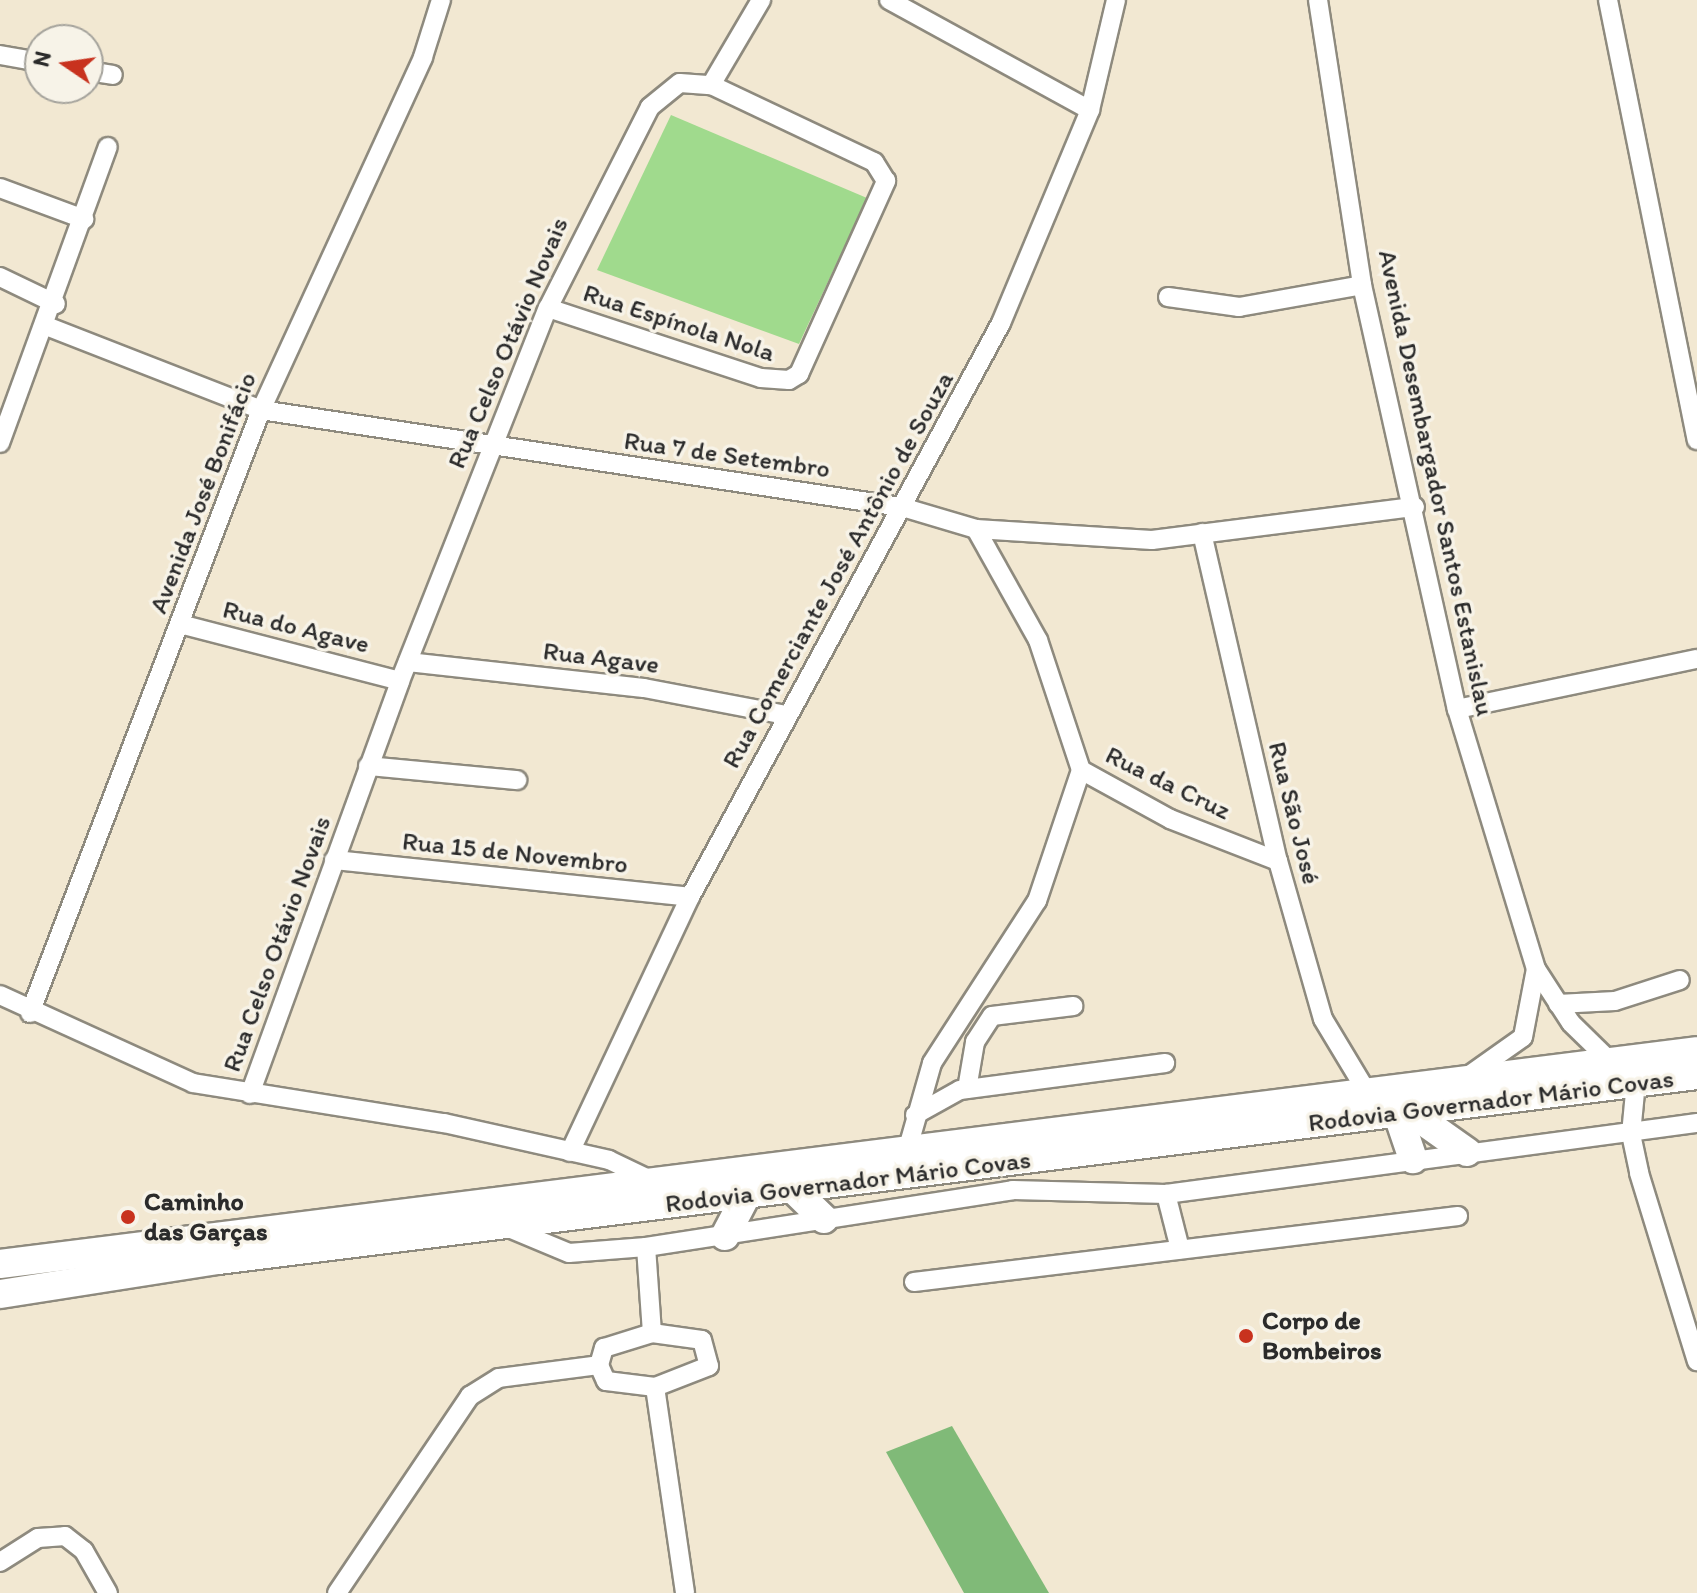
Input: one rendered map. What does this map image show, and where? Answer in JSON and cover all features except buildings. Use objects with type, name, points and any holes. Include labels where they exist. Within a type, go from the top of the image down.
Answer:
[{"type":"highway","name":"Rodovia Governador Mário Covas","points":[[0,1264],[1697,1051]]},
{"type":"highway","name":"Rodovia Governador Mário Covas","points":[[0,1294],[747,1194],[1697,1075]]},
{"type":"highway","points":[[1403,1112],[1467,1152]]},
{"type":"highway","points":[[1403,1112],[1413,1159]]},
{"type":"highway","points":[[793,1189],[824,1219]]},
{"type":"highway","points":[[725,1236],[747,1194]]},
{"type":"street","name":"Avenida José Bonifácio","points":[[30,1013],[261,410],[423,57],[441,0]]},
{"type":"street","points":[[711,85],[761,0]]},
{"type":"street","points":[[889,0],[1090,110]]},
{"type":"street","name":"Rua Comerciante José Antônio de Souza","points":[[570,1152],[690,897],[1001,323],[1090,110],[1116,0]]},
{"type":"street","name":"Avenida Desembargador Santos Estanislau","points":[[1318,0],[1362,285],[1415,507],[1457,709],[1536,969],[1558,1004],[1611,1062]]},
{"type":"street","points":[[1608,0],[1697,440]]},
{"type":"street","points":[[0,55],[24,59]]},
{"type":"street","points":[[104,74],[113,75]]},
{"type":"street","name":"Rua Celso Otávio Novais","points":[[250,1094],[400,681],[489,448],[548,308],[650,107],[680,83],[711,85]]},
{"type":"street","name":"Rua Espínola Nola","points":[[548,308],[761,378],[789,380],[810,358],[885,191],[874,162],[711,85]]},
{"type":"street","points":[[0,443],[56,304],[108,147]]},
{"type":"street","points":[[0,188],[84,219]]},
{"type":"street","points":[[0,277],[56,304]]},
{"type":"street","points":[[1168,297],[1239,307],[1362,285]]},
{"type":"street","name":"Rua 7 de Setembro","points":[[46,326],[261,410],[489,448],[902,507],[976,529],[1102,540],[1314,522],[1415,507]]},
{"type":"street","points":[[907,1151],[915,1115],[957,1015],[1037,901],[1081,770],[1038,640],[976,529]]},
{"type":"street","name":"Rua São José","points":[[1202,533],[1278,861],[1323,1019],[1367,1092]]},
{"type":"street","name":"Rua do Agave","points":[[180,624],[400,681]]},
{"type":"street","points":[[1457,709],[1697,659]]},
{"type":"street","name":"Rua Agave","points":[[408,662],[644,688],[786,715]]},
{"type":"street","points":[[368,766],[517,780]]},
{"type":"street","name":"Rua da Cruz","points":[[1081,770],[1170,819],[1278,861]]},
{"type":"street","name":"Rua 15 de Novembro","points":[[334,860],[690,897]]},
{"type":"street","name":"Avenida Desembargador Santos Estanislau","points":[[1458,1083],[1523,1037],[1536,969]]},
{"type":"street","points":[[1558,1004],[1615,1001],[1680,980]]},
{"type":"street","points":[[0,995],[30,1013],[193,1083],[444,1123],[627,1166],[655,1182]]},
{"type":"street","points":[[967,1089],[980,1028],[992,1016],[1073,1006]]},
{"type":"street","points":[[915,1115],[967,1089],[1165,1063]]},
{"type":"street","points":[[1636,1082],[1631,1134],[1697,1361]]},
{"type":"street","points":[[504,1226],[569,1253],[646,1247],[1045,1188],[1166,1194],[1697,1123]]},
{"type":"street","points":[[1166,1194],[1180,1249]]},
{"type":"street","points":[[914,1282],[1458,1216]]},
{"type":"street","points":[[646,1247],[652,1333]]},
{"type":"street","points":[[652,1333],[694,1336],[711,1357],[702,1373],[655,1387],[615,1385],[599,1365],[611,1343],[652,1333]]},
{"type":"street","points":[[337,1593],[470,1396],[499,1378],[599,1365]]},
{"type":"street","points":[[655,1387],[685,1593]]},
{"type":"street","points":[[0,1562],[38,1538],[65,1536],[84,1551],[108,1593]]},
{"type":"green space","points":[[671,115],[867,198],[799,344],[597,270]]},
{"type":"green space","points":[[952,1426],[1049,1593],[964,1593],[886,1452]]},
{"type":"place","name":"Caminho das Garças","points":[[128,1217]]},
{"type":"place","name":"Corpo de Bombeiros","points":[[1246,1336]]}]
